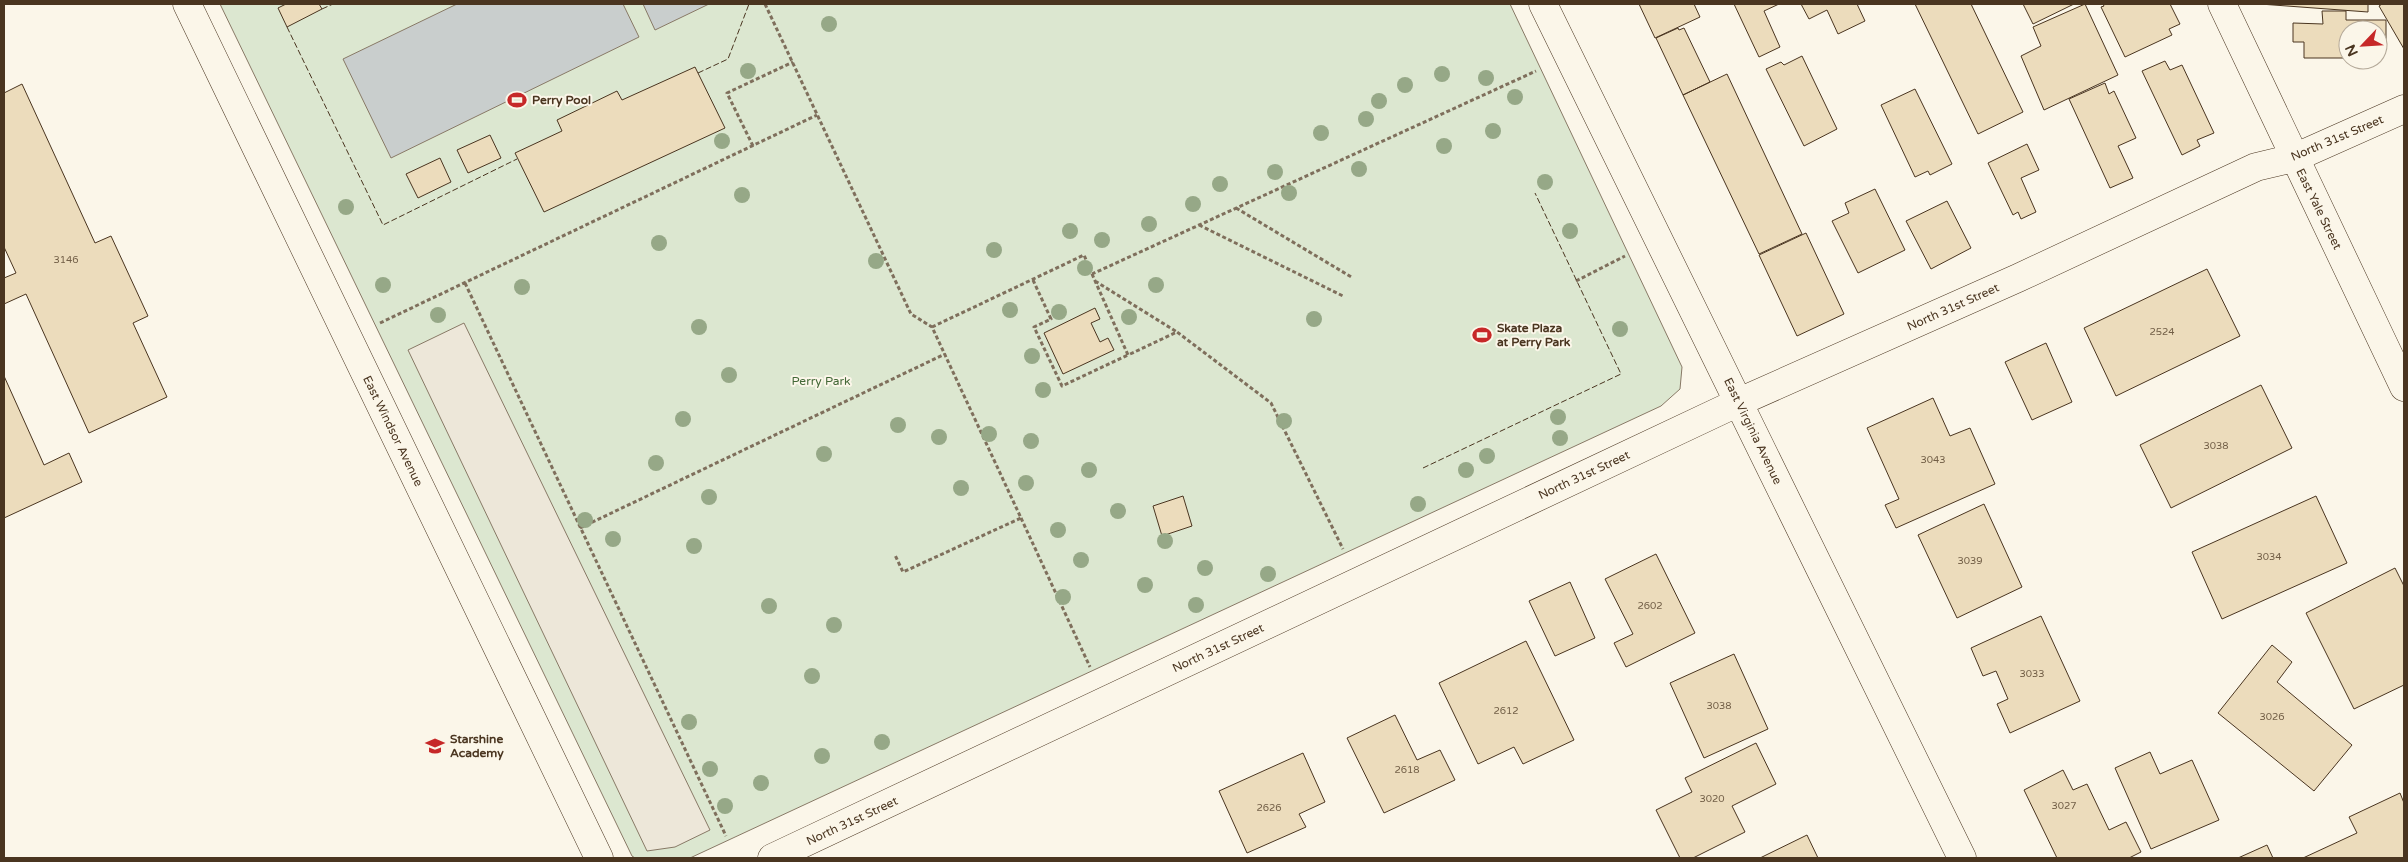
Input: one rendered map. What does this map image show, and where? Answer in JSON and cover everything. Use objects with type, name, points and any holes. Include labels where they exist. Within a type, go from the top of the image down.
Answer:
[{"type":"street","name":"East Windsor Avenue","points":[[187,4],[599,858]]},
{"type":"street","name":"East Virginia Avenue","points":[[1543,4],[1962,858]]},
{"type":"street","name":"East Yale Street","points":[[2222,4],[2404,387]]},
{"type":"street","name":"North 31st Street","points":[[772,858],[1739,402],[2018,278],[2256,167],[2294,158],[2404,109]]},
{"type":"path","points":[[765,4],[911,314],[932,327],[1090,667]]},
{"type":"path","points":[[752,146],[727,93],[793,62]]},
{"type":"path","points":[[1092,274],[1536,71]]},
{"type":"path","points":[[379,324],[817,115]]},
{"type":"path","points":[[1236,208],[1353,278]]},
{"type":"path","points":[[1199,225],[1343,296]]},
{"type":"path","points":[[932,327],[1084,255],[1128,355]]},
{"type":"path","points":[[1576,281],[1624,256]]},
{"type":"path","points":[[1033,280],[1051,319],[1034,327],[1062,386],[1178,332]]},
{"type":"path","points":[[1095,281],[1178,332],[1272,403],[1343,549]]},
{"type":"path","points":[[465,283],[726,836]]},
{"type":"path","points":[[580,528],[945,354]]},
{"type":"path","points":[[895,555],[903,572],[1021,518]]},
{"type":"green space","name":"Perry Park","points":[[220,4],[1510,4],[1682,367],[1680,389],[1661,406],[690,858],[635,858],[632,856]]},
{"type":"shaded area","points":[[457,4],[623,4],[639,37],[391,158],[343,59]]},
{"type":"shaded area","points":[[643,4],[709,4],[655,30]]},
{"type":"shaded area","points":[[464,323],[710,830],[675,847],[647,851],[408,350]]},
{"type":"building","points":[[286,4],[319,4],[322,9],[287,27],[278,8]]},
{"type":"building","points":[[1639,4],[1694,4],[1700,17],[1655,38]]},
{"type":"building","points":[[1734,4],[1779,4],[1764,11],[1780,47],[1759,57]]},
{"type":"building","points":[[1801,4],[1857,4],[1865,21],[1838,34],[1827,10],[1809,19]]},
{"type":"building","points":[[1915,4],[1971,4],[2023,112],[1978,134]]},
{"type":"building","points":[[2023,4],[2074,4],[2033,24]]},
{"type":"building","points":[[2085,4],[2118,75],[2044,110],[2021,56],[2041,46],[2033,27]]},
{"type":"building","points":[[2103,4],[2170,4],[2180,24],[2169,29],[2172,35],[2125,57],[2101,7],[2104,6]]},
{"type":"building","points":[[2260,4],[2368,4],[2368,12]]},
{"type":"building","points":[[2382,4],[2404,4],[2404,49],[2388,20],[2379,6]]},
{"type":"building","points":[[2322,11],[2346,11],[2346,20],[2338,20],[2338,58],[2304,58],[2304,42],[2293,42],[2293,23],[2323,24]]},
{"type":"building","points":[[1678,28],[1679,30],[1684,28],[1710,82],[1683,95],[1656,38]]},
{"type":"building","points":[[1802,56],[1837,129],[1804,146],[1766,69],[1781,62],[1784,65]]},
{"type":"building","points":[[2165,61],[2170,70],[2182,65],[2214,133],[2197,140],[2200,146],[2182,155],[2142,71]]},
{"type":"building","points":[[695,67],[725,128],[544,212],[515,153],[562,131],[557,120],[617,91],[622,100]]},
{"type":"building","points":[[1727,74],[1802,234],[1759,254],[1683,95]]},
{"type":"building","points":[[2105,83],[2109,94],[2114,91],[2136,138],[2118,146],[2133,178],[2110,188],[2069,99]]},
{"type":"building","points":[[22,84],[95,243],[111,236],[148,316],[133,323],[167,397],[89,433],[26,294],[4,304],[4,278],[16,273],[4,247],[4,93]]},
{"type":"building","points":[[1915,89],[1952,164],[1930,175],[1928,171],[1915,177],[1881,105]]},
{"type":"building","points":[[490,135],[501,158],[468,173],[457,150]]},
{"type":"building","points":[[2027,144],[2039,170],[2021,178],[2036,212],[2021,219],[2018,212],[2013,215],[1988,163]]},
{"type":"building","points":[[440,158],[451,182],[418,198],[406,174]]},
{"type":"building","points":[[1875,189],[1905,250],[1858,273],[1832,221],[1849,213],[1845,203]]},
{"type":"building","points":[[1947,201],[1971,248],[1931,269],[1906,221]]},
{"type":"building","points":[[1806,233],[1844,314],[1797,336],[1759,255]]},
{"type":"building","points":[[2207,269],[2240,336],[2116,396],[2084,328]]},
{"type":"building","points":[[1095,308],[1100,319],[1091,323],[1100,342],[1108,338],[1114,350],[1063,374],[1044,333]]},
{"type":"building","points":[[2046,343],[2072,402],[2032,420],[2005,362]]},
{"type":"building","points":[[4,376],[44,465],[69,453],[82,482],[4,518]]},
{"type":"building","points":[[2261,385],[2292,448],[2171,508],[2140,445]]},
{"type":"building","points":[[1933,398],[1950,436],[1970,428],[1995,484],[1896,528],[1885,505],[1899,499],[1867,428]]},
{"type":"building","points":[[1183,496],[1192,526],[1162,536],[1153,506]]},
{"type":"building","points":[[2316,496],[2347,563],[2222,619],[2192,552]]},
{"type":"building","points":[[1984,504],[2022,587],[1957,618],[1918,535]]},
{"type":"building","points":[[1656,554],[1695,633],[1626,667],[1614,643],[1633,634],[1605,579]]},
{"type":"building","points":[[2395,568],[2404,586],[2404,685],[2354,709],[2306,613]]},
{"type":"building","points":[[1570,582],[1595,638],[1555,656],[1529,601]]},
{"type":"building","points":[[2041,616],[2080,701],[2010,733],[1997,704],[2008,699],[1996,671],[1983,676],[1971,648]]},
{"type":"building","points":[[1526,641],[1574,740],[1523,764],[1514,747],[1478,764],[1439,683]]},
{"type":"building","points":[[2272,645],[2292,662],[2277,682],[2352,745],[2314,791],[2218,713]]},
{"type":"building","points":[[1734,654],[1768,729],[1704,758],[1670,683]]},
{"type":"building","points":[[1395,715],[1417,760],[1440,750],[1455,780],[1384,813],[1347,738]]},
{"type":"building","points":[[1756,743],[1776,784],[1732,806],[1745,832],[1693,858],[1680,858],[1656,810],[1692,792],[1685,778]]},
{"type":"building","points":[[2150,752],[2160,774],[2192,760],[2219,820],[2151,849],[2115,768]]},
{"type":"building","points":[[1303,753],[1325,802],[1299,814],[1306,827],[1247,853],[1219,791]]},
{"type":"building","points":[[2063,770],[2073,790],[2087,784],[2109,830],[2126,822],[2141,852],[2129,858],[2057,858],[2024,790]]},
{"type":"building","points":[[2400,793],[2404,803],[2404,858],[2303,858],[2357,833],[2349,817]]},
{"type":"building","points":[[1807,835],[1818,858],[1760,858]]},
{"type":"building","points":[[2267,845],[2273,858],[2238,858]]},
{"type":"fence","points":[[322,9],[333,4]]},
{"type":"fence","points":[[698,73],[728,59],[749,4]]},
{"type":"fence","points":[[287,27],[383,225],[517,159]]},
{"type":"fence","points":[[1423,468],[1621,374],[1535,193]]},
{"type":"place","name":"Perry Pool","points":[[517,100]]},
{"type":"place","name":"Skate Plaza at Perry Park","points":[[1482,335]]},
{"type":"place","name":"Starshine Academy","points":[[435,746]]}]
